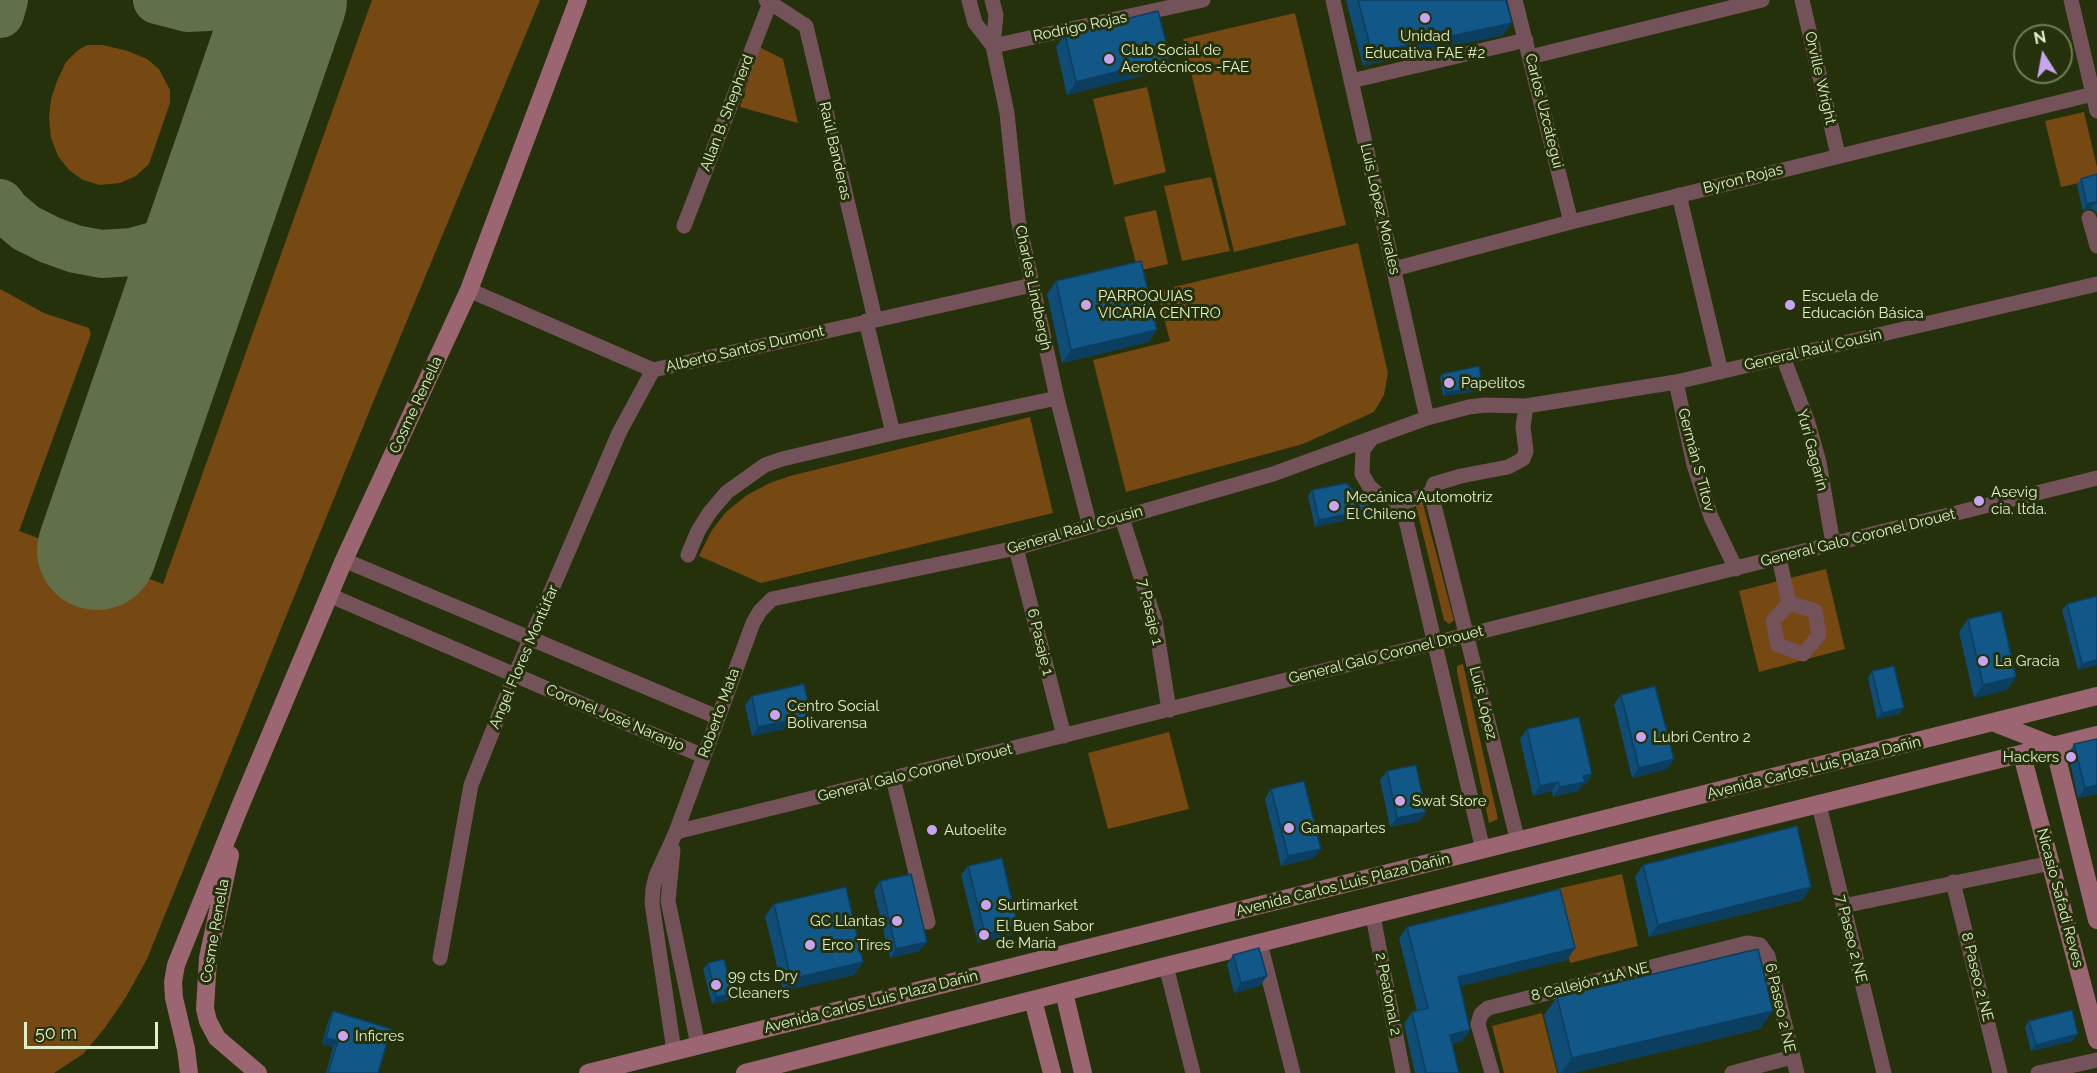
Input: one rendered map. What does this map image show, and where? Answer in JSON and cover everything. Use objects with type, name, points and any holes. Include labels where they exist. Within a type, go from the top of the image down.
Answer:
[{"type":"main road","name":"Cosme Renella","points":[[189,1073],[174,998],[174,973],[241,804],[344,560],[469,290],[578,0]]},
{"type":"main road","name":"Avenida Carlos Luis Plaza Dañin","points":[[588,1073],[2097,696]]},
{"type":"main road","points":[[1995,723],[2054,746]]},
{"type":"main road","points":[[745,1073],[2097,735]]},
{"type":"main road","name":"Nicasio Safadi Reves","points":[[2054,746],[2097,920]]},
{"type":"main road","name":"Nicasio Safadi Reves","points":[[2022,754],[2097,1040]]},
{"type":"main road","name":"Cosme Renella","points":[[241,804],[207,958],[205,1009],[208,1021],[217,1038],[258,1073]]},
{"type":"main road","points":[[1064,992],[1083,1073]]},
{"type":"main road","points":[[1033,1000],[1052,1073]]},
{"type":"street","name":"Allan B. Shepherd","points":[[684,226],[769,0]]},
{"type":"street","name":"Raúl Banderas","points":[[769,0],[806,26],[893,433]]},
{"type":"street","name":"Charles Lindbergh","points":[[969,0],[975,23],[993,46]]},
{"type":"street","name":"Charles Lindbergh","points":[[992,0],[996,15],[993,46],[1007,113],[1018,219],[1057,398],[1090,526]]},
{"type":"street","name":"Rodrigo Rojas","points":[[993,46],[1169,4],[1203,0]]},
{"type":"street","name":"Luis López Morales","points":[[1333,0],[1427,418]]},
{"type":"street","name":"Carlos Uzcátegui","points":[[1515,0],[1571,222]]},
{"type":"street","points":[[1530,57],[1762,0]]},
{"type":"street","name":"Orville Wright","points":[[1802,0],[1839,155]]},
{"type":"street","points":[[2071,0],[2097,111]]},
{"type":"street","points":[[1351,81],[1526,40]]},
{"type":"street","name":"Byron Rojas","points":[[1394,269],[1571,222],[2092,94]]},
{"type":"street","points":[[1679,195],[1721,372]]},
{"type":"street","points":[[2089,218],[2097,246]]},
{"type":"street","name":"General Raúl Cousin","points":[[772,599],[1016,548],[1273,474],[1427,418],[1485,405],[1526,406],[1676,382],[2097,284]]},
{"type":"street","name":"Alberto Santos Dumont","points":[[469,290],[653,370],[1032,285]]},
{"type":"street","name":"Yuri Gagarín","points":[[1783,357],[1808,423],[1819,462],[1833,544]]},
{"type":"street","name":"Angel Flores Montúfar","points":[[440,958],[471,785],[515,675],[619,433],[653,370]]},
{"type":"street","name":"Germán S Titov","points":[[1676,382],[1697,476],[1711,517],[1736,568]]},
{"type":"street","points":[[688,555],[698,531],[727,492],[765,465],[893,433],[1057,398]]},
{"type":"street","points":[[1372,438],[1363,450],[1362,474],[1369,486],[1380,496],[1389,501],[1402,503],[1431,493],[1434,484],[1508,467],[1523,459],[1526,451],[1523,427],[1526,406]]},
{"type":"street","name":"General Galo Coronel Drouet","points":[[676,832],[2097,478]]},
{"type":"street","name":"Luis López","points":[[1431,493],[1518,842]]},
{"type":"street","points":[[1402,503],[1482,850]]},
{"type":"street","name":"7 Pasaje 1","points":[[1122,518],[1155,621],[1169,710]]},
{"type":"street","name":"6 Pasaje 1","points":[[1016,548],[1064,736]]},
{"type":"street","points":[[1779,558],[1789,603]]},
{"type":"street","points":[[344,560],[717,717]]},
{"type":"street","name":"Coronel José Naranjo","points":[[329,596],[703,756]]},
{"type":"street","name":"Roberto Mata","points":[[674,1051],[652,903],[656,876],[676,832],[753,623],[760,611],[772,599]]},
{"type":"street","points":[[893,778],[928,922]]},
{"type":"street","name":"7 Paseo 2 NE","points":[[1819,805],[1884,1073]]},
{"type":"street","name":"Roberto Mata","points":[[676,832],[668,901],[698,1045]]},
{"type":"street","points":[[1843,906],[2050,863]]},
{"type":"street","name":"8 Paseo 2 NE","points":[[1953,882],[2000,1073]]},
{"type":"street","name":"2 Peatonal 2","points":[[1373,915],[1403,1073]]},
{"type":"street","points":[[1260,943],[1293,1073]]},
{"type":"street","name":"8 Callejón 11A NE","points":[[1492,1073],[1478,1024],[1481,1014],[1488,1008],[1747,943],[1760,945]]},
{"type":"street","name":"6 Paseo 2 NE","points":[[1760,945],[1768,956],[1797,1073]]},
{"type":"street","points":[[1166,966],[1193,1073]]},
{"type":"street","points":[[1732,1073],[1792,1057]]},
{"type":"street","points":[[2038,1073],[2097,1060]]},
{"type":"shaded area","points":[[372,0],[540,0],[367,417],[147,959],[126,997],[83,1054],[54,1073],[0,1073],[0,289],[44,313],[89,328],[91,334],[19,531],[163,584]]},
{"type":"shaded area","points":[[1295,13],[1346,225],[1234,252],[1183,39]]},
{"type":"shaded area","points":[[87,45],[103,45],[128,51],[147,59],[159,69],[170,90],[170,103],[149,164],[136,176],[120,183],[100,185],[83,180],[69,170],[58,156],[51,138],[49,118],[51,99],[57,81],[66,62]]},
{"type":"shaded area","points":[[759,47],[783,59],[798,123],[740,107]]},
{"type":"shaded area","points":[[1147,87],[1166,172],[1114,185],[1093,99]]},
{"type":"shaded area","points":[[2084,112],[2097,167],[2097,179],[2061,187],[2045,121]]},
{"type":"shaded area","points":[[1211,177],[1230,251],[1182,261],[1164,186]]},
{"type":"shaded area","points":[[1156,210],[1168,264],[1138,271],[1124,217]]},
{"type":"shaded area","points":[[1358,243],[1388,373],[1384,395],[1374,412],[1303,444],[1126,492],[1093,360],[1170,341],[1157,291]]},
{"type":"shaded area","points":[[1030,417],[1053,513],[761,583],[699,556],[712,530],[726,512],[747,495],[770,483],[790,476]]},
{"type":"shaded area","points":[[1422,500],[1454,620],[1449,624],[1444,620],[1415,502]]},
{"type":"shaded area","points":[[1826,569],[1845,649],[1759,672],[1739,591]]},
{"type":"shaded area","points":[[1463,664],[1498,819],[1489,823],[1457,672],[1457,667]]},
{"type":"shaded area","points":[[1169,732],[1189,809],[1108,829],[1088,753]]},
{"type":"shaded area","points":[[1622,874],[1638,946],[1570,963],[1552,890]]},
{"type":"shaded area","points":[[1542,1013],[1557,1073],[1504,1073],[1492,1026]]},
{"type":"building","name":"Unidad Educativa FAE #2","points":[[1358,0],[1506,0],[1512,23],[1372,53]]},
{"type":"building","name":"Club Social de Aerotécnicos -FAE","points":[[1158,11],[1170,58],[1076,82],[1065,34]]},
{"type":"building","points":[[2097,174],[2097,203],[2087,204],[2081,179]]},
{"type":"building","points":[[1141,261],[1157,330],[1071,350],[1056,281]]},
{"type":"building","points":[[1479,366],[1483,388],[1446,392],[1442,374]]},
{"type":"building","name":"Mecánica Automotriz El Chileno","points":[[1346,483],[1373,509],[1319,520],[1312,490]]},
{"type":"building","points":[[2097,596],[2097,660],[2082,664],[2067,604]]},
{"type":"building","points":[[2001,611],[2016,677],[1983,685],[1968,619]]},
{"type":"building","points":[[1894,666],[1904,708],[1882,713],[1872,671]]},
{"type":"building","name":"Centro Social Bolivarensa","points":[[804,684],[811,716],[758,727],[752,696]]},
{"type":"building","name":"Lubri Centro 2","points":[[1655,686],[1674,759],[1639,768],[1621,695]]},
{"type":"building","points":[[1579,717],[1592,774],[1583,776],[1585,782],[1560,787],[1558,782],[1540,786],[1527,729]]},
{"type":"building","points":[[2097,739],[2097,785],[2085,788],[2074,744]]},
{"type":"building","points":[[1416,765],[1426,812],[1397,818],[1387,771]]},
{"type":"building","name":"Gamapartes","points":[[1304,781],[1321,849],[1288,856],[1271,789]]},
{"type":"building","points":[[1797,826],[1811,887],[1658,925],[1643,865]]},
{"type":"building","name":"Surtimarket","points":[[1002,858],[1018,926],[985,934],[968,866]]},
{"type":"building","name":"GC Llantas","points":[[911,874],[927,942],[896,949],[880,881]]},
{"type":"building","name":"Erco Tires","points":[[846,887],[863,962],[791,979],[774,904]]},
{"type":"building","points":[[1560,889],[1575,948],[1458,977],[1470,1030],[1450,1035],[1459,1073],[1426,1073],[1412,1012],[1428,1008],[1407,927]]},
{"type":"building","points":[[1259,948],[1267,976],[1241,983],[1233,955]]},
{"type":"building","points":[[1758,949],[1773,1011],[1572,1058],[1557,997]]},
{"type":"building","points":[[724,959],[733,994],[716,997],[708,963]]},
{"type":"building","points":[[2072,1010],[2078,1034],[2036,1045],[2029,1021]]},
{"type":"building","points":[[333,1011],[391,1029],[378,1073],[328,1073],[338,1041],[326,1038]]},
{"type":"taxiway","points":[[0,14],[4,0]]},
{"type":"taxiway","points":[[157,0],[188,8],[208,7],[235,0]]},
{"type":"taxiway","points":[[0,203],[26,228],[50,240],[75,249],[102,254],[132,252],[164,243],[184,229],[213,200],[225,179]]},
{"type":"runway","points":[[97,550],[287,0]]},
{"type":"place","name":"Unidad Educativa FAE #2","points":[[1425,18]]},
{"type":"place","name":"Club Social de Aerotécnicos -FAE","points":[[1109,59]]},
{"type":"place","name":"PARROQUIAS VICARÍA CENTRO","points":[[1086,305]]},
{"type":"place","name":"Escuela de Educación Básica","points":[[1790,305]]},
{"type":"place","name":"Papelitos","points":[[1449,383]]},
{"type":"place","name":"Asevig cia. ltda.","points":[[1979,501]]},
{"type":"place","name":"Mecánica Automotriz El Chileno","points":[[1334,506]]},
{"type":"place","name":"La Gracia","points":[[1983,661]]},
{"type":"place","name":"Centro Social Bolivarensa","points":[[775,715]]},
{"type":"place","name":"Lubri Centro 2","points":[[1641,737]]},
{"type":"place","name":"Hackers","points":[[2071,757]]},
{"type":"place","name":"Swat Store","points":[[1400,801]]},
{"type":"place","name":"Gamapartes","points":[[1289,828]]},
{"type":"place","name":"Autoelite","points":[[932,830]]},
{"type":"place","name":"Surtimarket","points":[[986,905]]},
{"type":"place","name":"GC Llantas","points":[[897,921]]},
{"type":"place","name":"El Buen Sabor de María","points":[[984,935]]},
{"type":"place","name":"Erco Tires","points":[[810,945]]},
{"type":"place","name":"99 cts Dry Cleaners","points":[[716,985]]},
{"type":"place","name":"Inficres","points":[[343,1036]]}]
